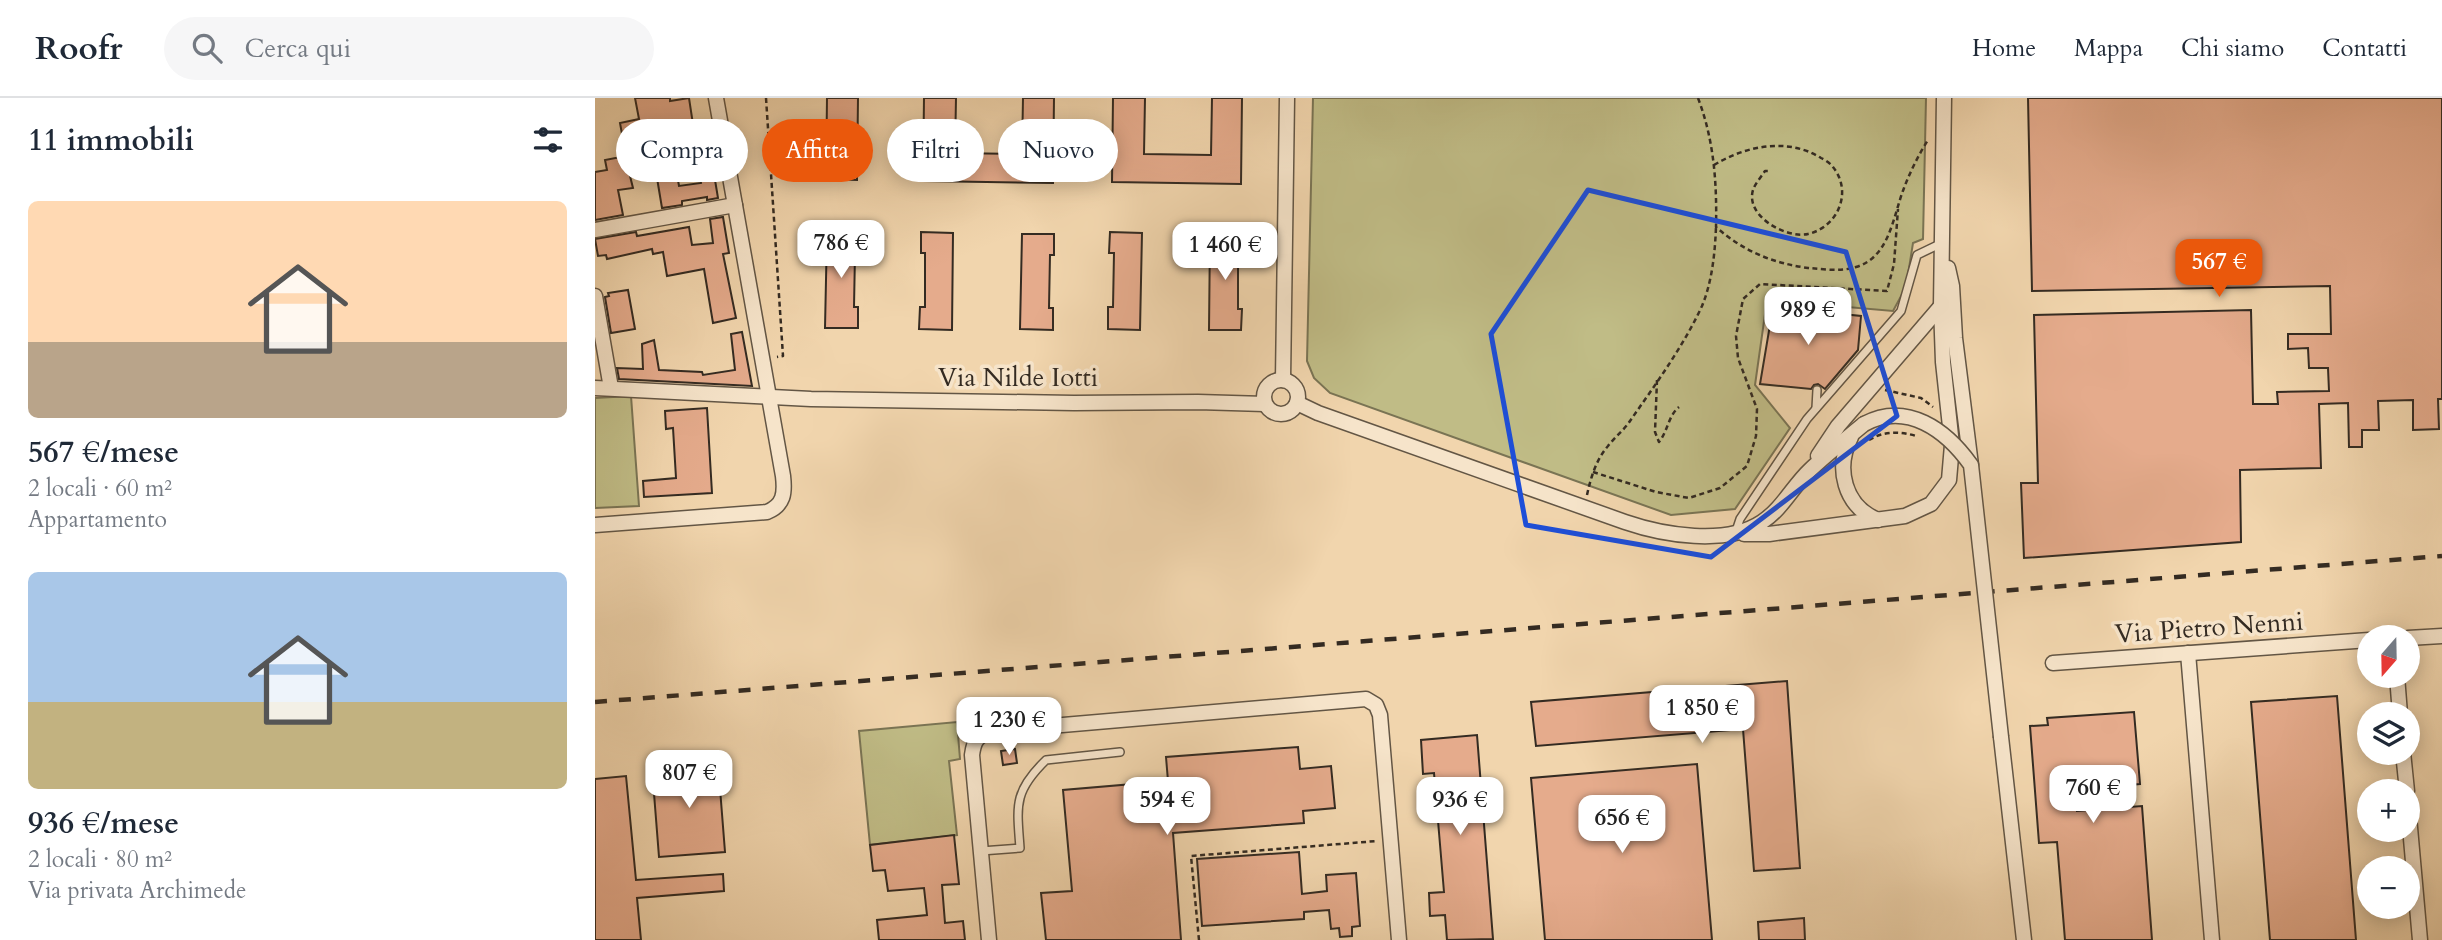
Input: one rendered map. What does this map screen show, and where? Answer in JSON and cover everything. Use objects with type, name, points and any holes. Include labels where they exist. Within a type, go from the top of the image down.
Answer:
[{"type":"street","points":[[595,525],[767,512],[779,505],[784,491],[716,98]]},
{"type":"street","points":[[1283,380],[1287,98]]},
{"type":"street","points":[[1297,403],[1318,413],[1647,530],[1675,535],[1769,534],[1897,518],[1923,509],[1941,493],[1951,475],[1952,445],[1943,362],[1941,306],[1944,98]]},
{"type":"street","points":[[595,230],[735,205]]},
{"type":"street","points":[[1943,242],[1952,286],[1955,338],[2024,940]]},
{"type":"street","points":[[595,296],[611,388]]},
{"type":"street","points":[[1735,533],[1767,519],[1809,471],[1838,426],[1941,306]]},
{"type":"street","points":[[1283,380],[1296,388],[1297,403],[1290,412],[1273,413],[1265,404],[1265,390],[1275,381],[1283,380]]},
{"type":"street","name":"Via Nilde Iotti","points":[[595,388],[769,397],[1265,404]]},
{"type":"street","points":[[1878,520],[1857,507],[1845,484],[1843,460],[1871,420],[1903,415],[1926,422],[1958,447],[1971,465]]},
{"type":"street","points":[[1809,471],[1860,433]]},
{"type":"street","points":[[2420,637],[2442,636]]},
{"type":"street","name":"Via Pietro Nenni","points":[[2053,663],[2357,641]]},
{"type":"street","points":[[2188,653],[2212,940]]},
{"type":"street","points":[[989,940],[972,755],[975,740],[980,735],[1366,699],[1376,705],[1380,715],[1399,940]]},
{"type":"street","points":[[2411,842],[2420,940]]},
{"type":"lane","points":[[1735,533],[1740,519],[1816,409],[1901,311],[1917,255],[1943,242]]},
{"type":"lane","points":[[1816,409],[1817,390]]},
{"type":"lane","points":[[981,851],[1020,848],[1017,805],[1026,782],[1046,760],[1120,752]]},
{"type":"path","points":[[763,359],[783,356],[766,98]]},
{"type":"path","points":[[1587,495],[1593,472],[1607,447],[1628,425],[1657,380],[1702,305],[1710,280],[1716,227],[1714,165],[1705,117],[1698,98]]},
{"type":"path","points":[[1716,227],[1733,242],[1766,259],[1826,270],[1856,267],[1874,257],[1890,233],[1905,187],[1930,137]]},
{"type":"path","points":[[1714,165],[1731,155],[1765,146],[1791,146],[1814,153],[1832,165],[1842,182],[1842,205],[1831,222],[1815,232],[1799,236],[1782,232],[1766,222],[1753,200],[1753,190],[1765,172],[1770,172]]},
{"type":"path","points":[[1593,472],[1656,492],[1689,498],[1720,488],[1747,466],[1756,436],[1757,409],[1738,358],[1736,336],[1743,299],[1760,284],[1887,292],[1894,264],[1898,209]]},
{"type":"path","points":[[1657,380],[1655,432],[1658,442],[1663,437],[1672,412],[1679,407]]},
{"type":"path","points":[[1881,389],[1921,398],[1929,402],[1934,410]]},
{"type":"path","points":[[1860,433],[1876,436],[1906,433],[1919,437]]},
{"type":"path","points":[[1199,940],[1191,856],[1391,840]]},
{"type":"highlighted area","points":[[1588,190],[1846,252],[1897,416],[1711,557],[1526,525],[1491,334]]},
{"type":"shaded area","points":[[1313,98],[1926,98],[1923,239],[1913,243],[1906,287],[1893,311],[1767,300],[1755,385],[1790,428],[1735,509],[1671,515],[1330,393],[1314,378],[1307,361]]},
{"type":"shaded area","points":[[631,396],[639,506],[595,508],[595,398]]},
{"type":"shaded area","points":[[957,722],[960,759],[949,761],[957,835],[870,845],[859,731]]},
{"type":"building","points":[[635,98],[670,98],[670,101],[689,98],[692,119],[639,119]]},
{"type":"building","points":[[827,98],[858,98],[858,119],[827,119]]},
{"type":"building","points":[[924,98],[956,98],[956,119],[924,119]]},
{"type":"building","points":[[1023,98],[1054,98],[1054,119],[1023,119]]},
{"type":"building","points":[[1113,98],[1145,98],[1144,154],[1211,155],[1212,98],[1242,98],[1241,184],[1112,182],[1118,182],[1118,119],[1113,119]]},
{"type":"building","points":[[2028,98],[2442,98],[2442,399],[2438,399],[2439,429],[2413,430],[2413,400],[2378,401],[2379,430],[2362,430],[2362,447],[2349,447],[2348,403],[2319,404],[2321,468],[2240,470],[2241,542],[2024,558],[2021,483],[2038,483],[2034,315],[2251,310],[2253,404],[2278,404],[2277,392],[2329,391],[2328,368],[2309,368],[2308,348],[2288,349],[2288,334],[2331,334],[2330,286],[2032,291]]},
{"type":"building","points":[[984,153],[998,154],[998,182],[1053,183],[984,182]]},
{"type":"building","points":[[616,158],[616,182],[632,182],[633,188],[618,190],[623,215],[595,220],[595,172],[607,170],[605,160]]},
{"type":"building","points":[[658,182],[678,182],[679,186],[715,182],[718,198],[682,201],[682,205],[662,208]]},
{"type":"building","points":[[723,217],[729,253],[723,254],[736,318],[713,323],[704,269],[667,276],[663,252],[653,254],[652,249],[607,259],[606,255],[598,256],[595,239],[636,232],[637,236],[689,227],[692,245],[713,243],[710,219]]},
{"type":"building","points":[[827,232],[860,233],[859,253],[855,253],[854,307],[858,307],[858,328],[825,328]]},
{"type":"building","points":[[921,232],[953,233],[952,330],[919,329],[920,307],[925,307],[925,253],[921,253]]},
{"type":"building","points":[[1110,232],[1142,233],[1140,330],[1108,329],[1108,307],[1113,307],[1114,253],[1109,253]]},
{"type":"building","points":[[1022,234],[1054,234],[1054,255],[1050,255],[1049,308],[1053,308],[1053,330],[1020,329]]},
{"type":"building","points":[[1210,234],[1243,235],[1243,255],[1238,255],[1238,309],[1242,309],[1241,330],[1209,330]]},
{"type":"building","points":[[628,290],[635,329],[611,333],[605,297],[609,296],[608,293]]},
{"type":"building","points":[[1773,307],[1861,316],[1858,350],[1825,389],[1818,384],[1811,389],[1760,384]]},
{"type":"building","points":[[742,332],[752,386],[619,379],[617,368],[643,369],[642,344],[654,340],[659,370],[702,372],[703,375],[735,370],[731,334]]},
{"type":"building","points":[[707,408],[712,493],[644,497],[643,481],[676,478],[673,428],[666,429],[665,411]]},
{"type":"building","points":[[1787,681],[1800,868],[1754,871],[1743,729],[1536,746],[1531,702]]},
{"type":"building","points":[[2337,696],[2356,940],[2270,940],[2251,702]]},
{"type":"building","points":[[2134,712],[2140,784],[2076,789],[2077,811],[2142,806],[2152,940],[2065,940],[2057,842],[2039,843],[2030,726],[2048,725],[2047,718]]},
{"type":"building","points":[[1477,735],[1493,939],[1447,940],[1445,915],[1430,916],[1429,893],[1444,892],[1434,773],[1423,774],[1421,740]]},
{"type":"building","points":[[1298,747],[1300,769],[1331,766],[1335,808],[1303,811],[1304,823],[1173,833],[1181,940],[1046,940],[1041,893],[1072,891],[1063,790],[1168,781],[1166,757]]},
{"type":"building","points":[[1015,749],[1017,763],[1003,765],[1001,751]]},
{"type":"building","points":[[718,763],[725,852],[659,857],[652,768]]},
{"type":"building","points":[[1697,764],[1712,940],[1545,940],[1531,778]]},
{"type":"building","points":[[626,776],[636,880],[723,874],[724,891],[637,898],[641,940],[595,940],[595,779]]},
{"type":"building","points":[[954,835],[959,884],[942,885],[945,923],[963,921],[965,940],[879,940],[877,920],[927,915],[924,888],[888,891],[885,870],[873,871],[870,845]]},
{"type":"building","points":[[1299,852],[1302,894],[1327,891],[1326,875],[1356,873],[1360,926],[1352,927],[1352,936],[1340,937],[1339,928],[1331,929],[1329,910],[1304,912],[1304,919],[1202,926],[1197,859]]},
{"type":"building","points":[[1804,918],[1805,940],[1759,940],[1758,922]]},
{"type":"railway","points":[[595,702],[2442,556]]}]
